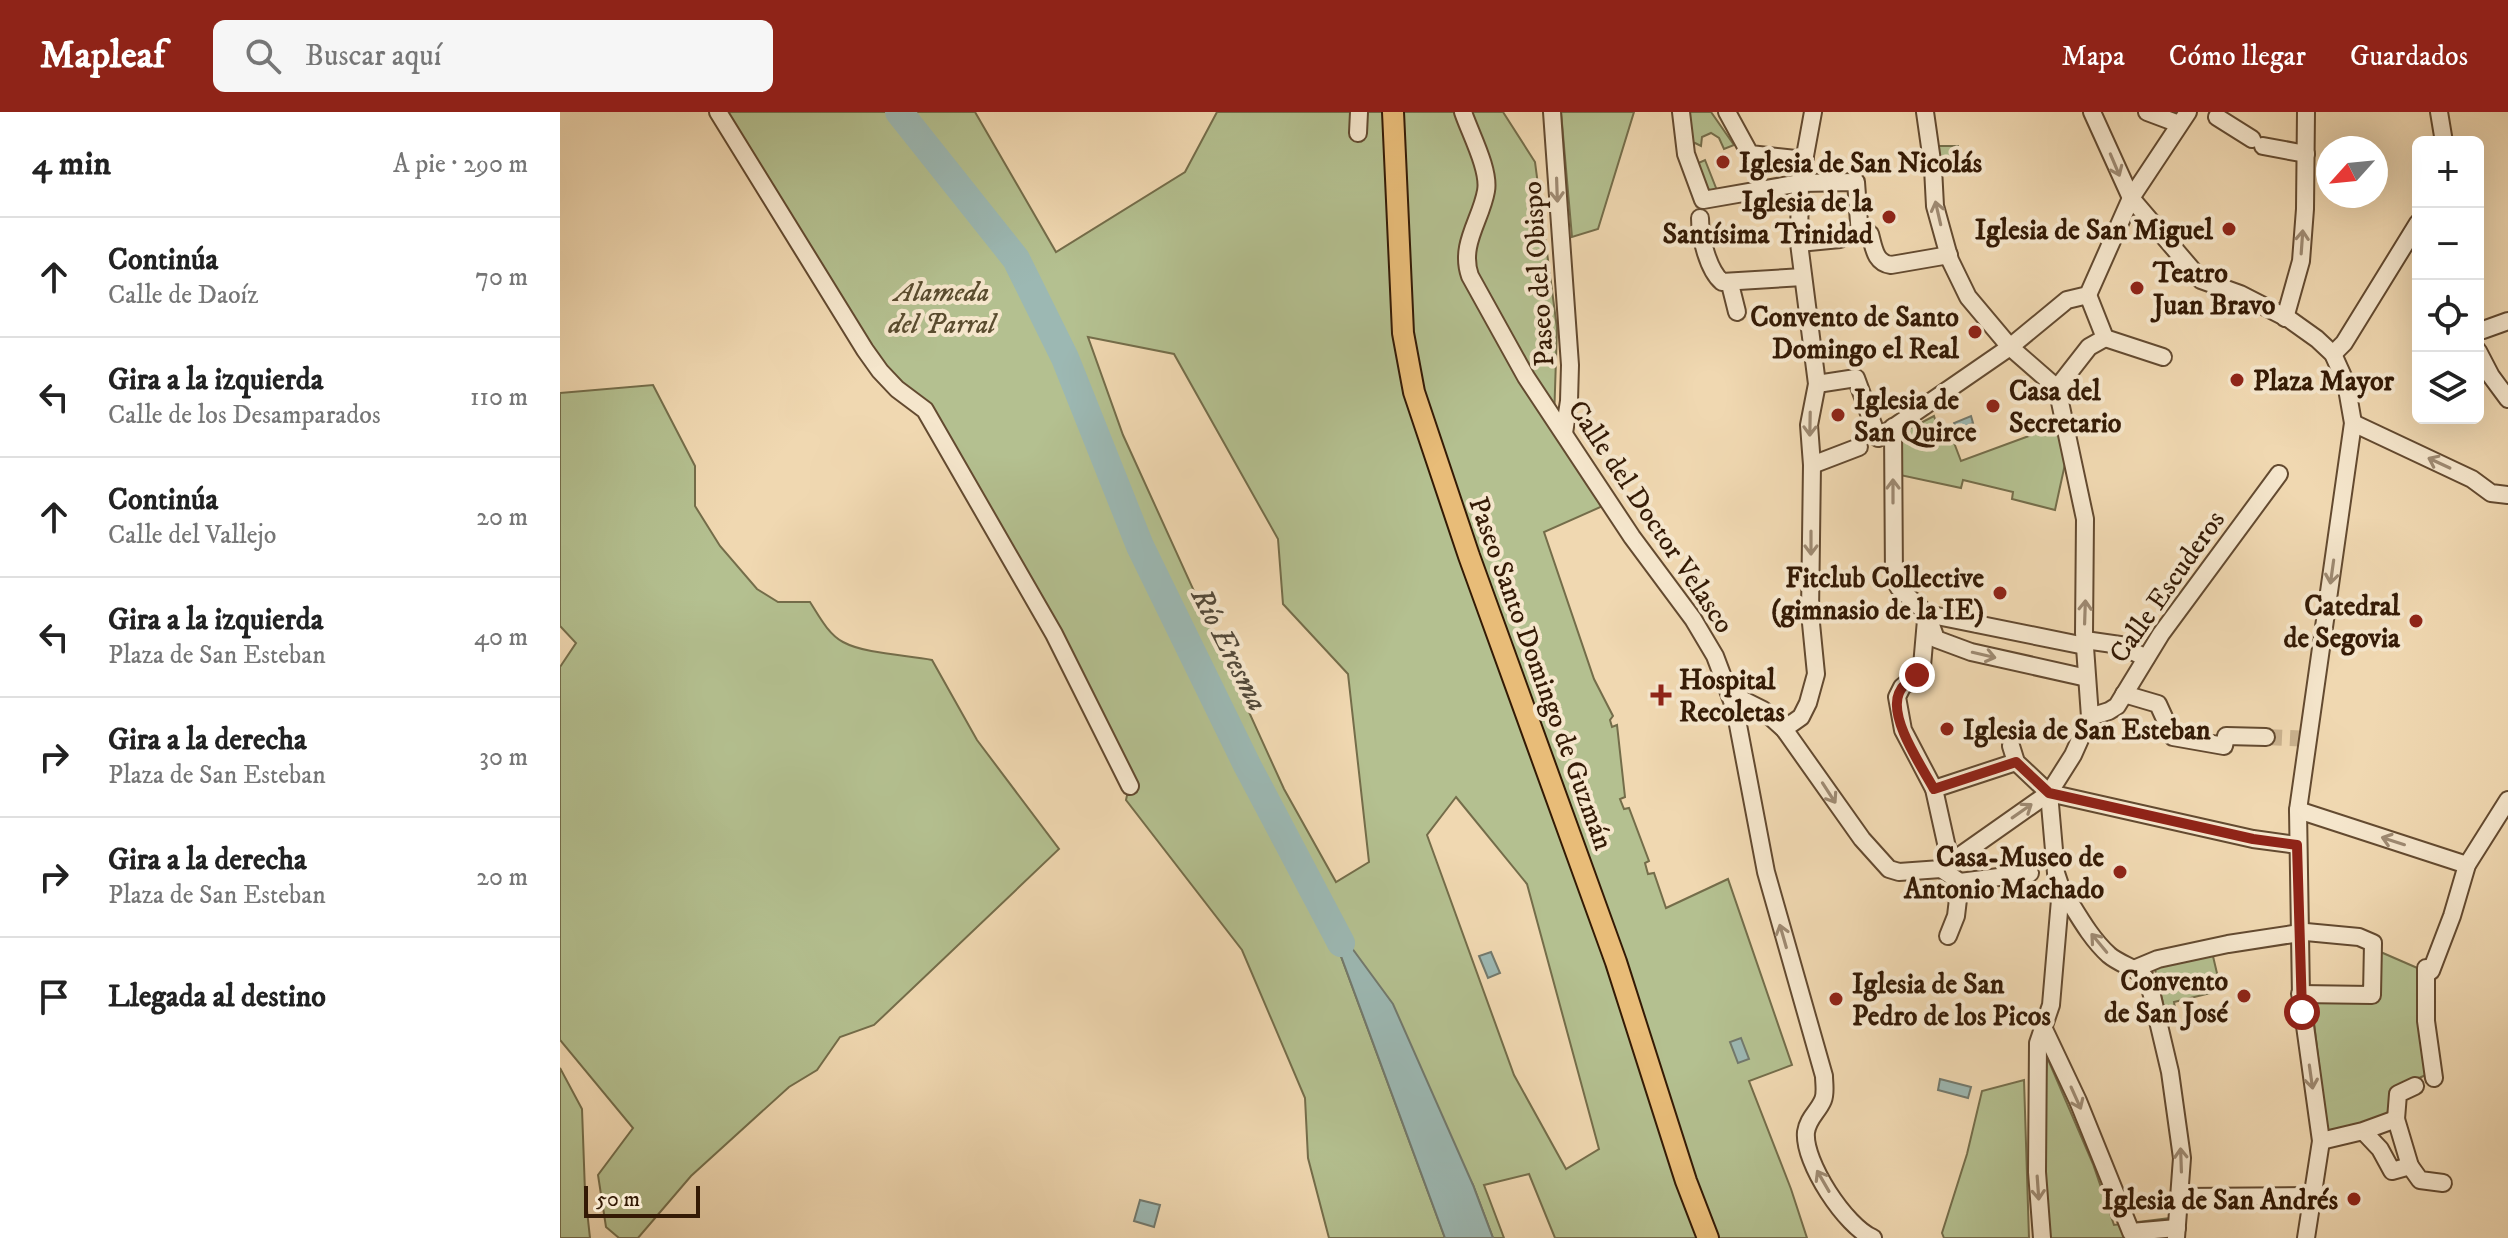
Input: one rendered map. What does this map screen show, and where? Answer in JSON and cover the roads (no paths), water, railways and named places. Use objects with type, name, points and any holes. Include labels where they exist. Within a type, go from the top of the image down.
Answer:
[{"type":"main road","name":"Paseo Santo Domingo de Guzmán","points":[[1393,112],[1403,333],[1414,392],[1469,556],[1616,962],[1686,1181],[1708,1238]]},
{"type":"street","points":[[718,112],[865,350],[897,389],[925,410],[1054,634],[1130,786]]},
{"type":"street","points":[[1358,133],[1359,112]]},
{"type":"street","name":"Calle del Doctor Velasco","points":[[1463,112],[1487,178],[1486,192],[1467,250],[1468,270],[1526,377],[1632,537],[1708,642],[1731,694],[1766,872],[1824,1076],[1823,1101],[1810,1118],[1807,1128],[1809,1152],[1821,1181],[1853,1226],[1873,1238]]},
{"type":"street","name":"Paseo del Obispo","points":[[1552,112],[1570,365],[1564,433]]},
{"type":"street","points":[[1681,112],[1686,154],[1702,207],[1704,242],[1715,275],[1722,282],[1730,284],[1803,277]]},
{"type":"street","points":[[1727,112],[1750,154],[1805,160]]},
{"type":"street","points":[[1784,729],[1801,717],[1816,674],[1810,613],[1812,465],[1809,416],[1817,384],[1799,243],[1800,183],[1813,112]]},
{"type":"street","points":[[1731,694],[1763,710],[1784,729],[1862,839],[1889,869],[1916,872],[1946,865],[2049,793],[2073,755],[2090,717],[2085,643],[2085,519],[2057,388],[2010,347],[1968,297],[1949,255],[1935,206],[1925,112]]},
{"type":"street","points":[[2093,112],[2131,198],[2201,280],[2240,294],[2317,339],[2333,354],[2346,383],[2353,423],[2298,810],[2300,994],[2321,1141],[2306,1238]]},
{"type":"street","points":[[2105,338],[2091,302],[2131,198],[2183,118],[2147,112]]},
{"type":"street","points":[[2285,318],[2301,261],[2306,112]]},
{"type":"street","points":[[2439,112],[2443,136]]},
{"type":"street","points":[[2217,117],[2258,142],[2306,154]]},
{"type":"street","points":[[1702,207],[1800,183],[1856,182],[1860,236],[1870,234],[1877,257],[1888,265],[1949,255]]},
{"type":"street","points":[[2333,354],[2348,336],[2412,233]]},
{"type":"street","points":[[1799,243],[1840,239]]},
{"type":"street","points":[[1730,284],[1737,312]]},
{"type":"street","points":[[1817,384],[1856,378],[1878,438],[2010,347],[2067,300],[2091,302]]},
{"type":"street","points":[[2484,330],[2508,321]]},
{"type":"street","points":[[2057,388],[2089,347],[2105,338],[2163,357]]},
{"type":"street","points":[[2479,352],[2508,399]]},
{"type":"street","points":[[2353,423],[2472,479],[2491,493],[2508,495]]},
{"type":"street","points":[[1893,427],[1894,579],[1927,614],[1933,634],[1941,643],[2087,678]]},
{"type":"street","points":[[1812,465],[1859,447]]},
{"type":"street","name":"Calle Escuderos","points":[[2090,717],[2114,709],[2199,579],[2279,474]]},
{"type":"street","points":[[1927,614],[2085,643],[2120,645],[2146,658]]},
{"type":"street","points":[[1927,614],[1922,666],[1897,697],[1903,730],[1934,789],[1946,865],[1960,882],[1956,916],[1948,936]]},
{"type":"street","points":[[2124,694],[2158,704],[2173,737],[2224,746],[2226,736],[2266,737]]},
{"type":"street","points":[[1934,789],[2014,754],[2049,793],[2253,839],[2297,845]]},
{"type":"street","points":[[2042,1238],[2037,1172],[2038,1043],[2051,1005],[2059,881],[2049,793]]},
{"type":"street","points":[[2434,1078],[2426,1021],[2428,969],[2452,916],[2467,865],[2484,845],[2508,800]]},
{"type":"street","points":[[2298,810],[2467,865]]},
{"type":"street","points":[[1960,882],[2030,873]]},
{"type":"street","points":[[2043,1027],[2078,1101],[2131,1232],[2176,1233],[2182,1158],[2170,1072],[2149,983],[2099,945],[2059,881]]},
{"type":"street","points":[[2134,969],[2172,956],[2312,932],[2359,937],[2373,943],[2372,995],[2300,994]]},
{"type":"street","points":[[2415,1086],[2398,1094],[2396,1119],[2410,1166],[2420,1180],[2443,1183]]},
{"type":"street","points":[[2321,1141],[2396,1119]]},
{"type":"street","points":[[2363,1131],[2380,1149],[2392,1171],[2410,1166]]},
{"type":"street","points":[[2181,1197],[2312,1196]]},
{"type":"water","points":[[1971,416],[1973,423],[1964,427],[1967,440],[1958,443],[1954,423]]},
{"type":"water","points":[[1324,910],[1393,1004],[1473,1185],[1493,1238],[1445,1238]]},
{"type":"water","points":[[1491,952],[1500,973],[1488,978],[1479,956]]},
{"type":"water","points":[[1741,1038],[1749,1059],[1738,1063],[1730,1042]]},
{"type":"water","points":[[1940,1079],[1971,1087],[1968,1098],[1938,1090]]},
{"type":"water","points":[[1140,1200],[1160,1205],[1154,1227],[1134,1221]]},
{"type":"waterway","name":"Río Eresma","points":[[899,112],[1016,259],[1065,358],[1140,546],[1247,765],[1341,943]]},
{"type":"tunnel","points":[[2266,737],[2309,739]]},
{"type":"place","name":"Iglesia de San Nicolás","points":[[1723,162]]},
{"type":"place","name":"Iglesia de la Santísima Trinidad","points":[[1889,217]]},
{"type":"place","name":"Iglesia de San Miguel","points":[[2229,229]]},
{"type":"place","name":"Teatro Juan Bravo","points":[[2137,288]]},
{"type":"place","name":"Convento de Santo Domingo el Real","points":[[1975,332]]},
{"type":"place","name":"Plaza Mayor","points":[[2237,380]]},
{"type":"place","name":"Casa del Secretario","points":[[1993,406]]},
{"type":"place","name":"Iglesia de San Quirce","points":[[1838,415]]},
{"type":"place","name":"Fitclub Collective (gimnasio de la IE)","points":[[2000,593]]},
{"type":"place","name":"Catedral de Segovia","points":[[2416,621]]},
{"type":"place","name":"Hospital Recoletas","points":[[1661,695]]},
{"type":"place","name":"Iglesia de San Esteban","points":[[1947,729]]},
{"type":"place","name":"Casa-Museo de Antonio Machado","points":[[2120,872]]},
{"type":"place","name":"Convento de San José","points":[[2244,996]]},
{"type":"place","name":"Iglesia de San Pedro de los Picos","points":[[1836,999]]},
{"type":"place","name":"Iglesia de San Andrés","points":[[2354,1199]]},
{"type":"park label","name":"Alameda del Parral","points":[[942,307]]}]
